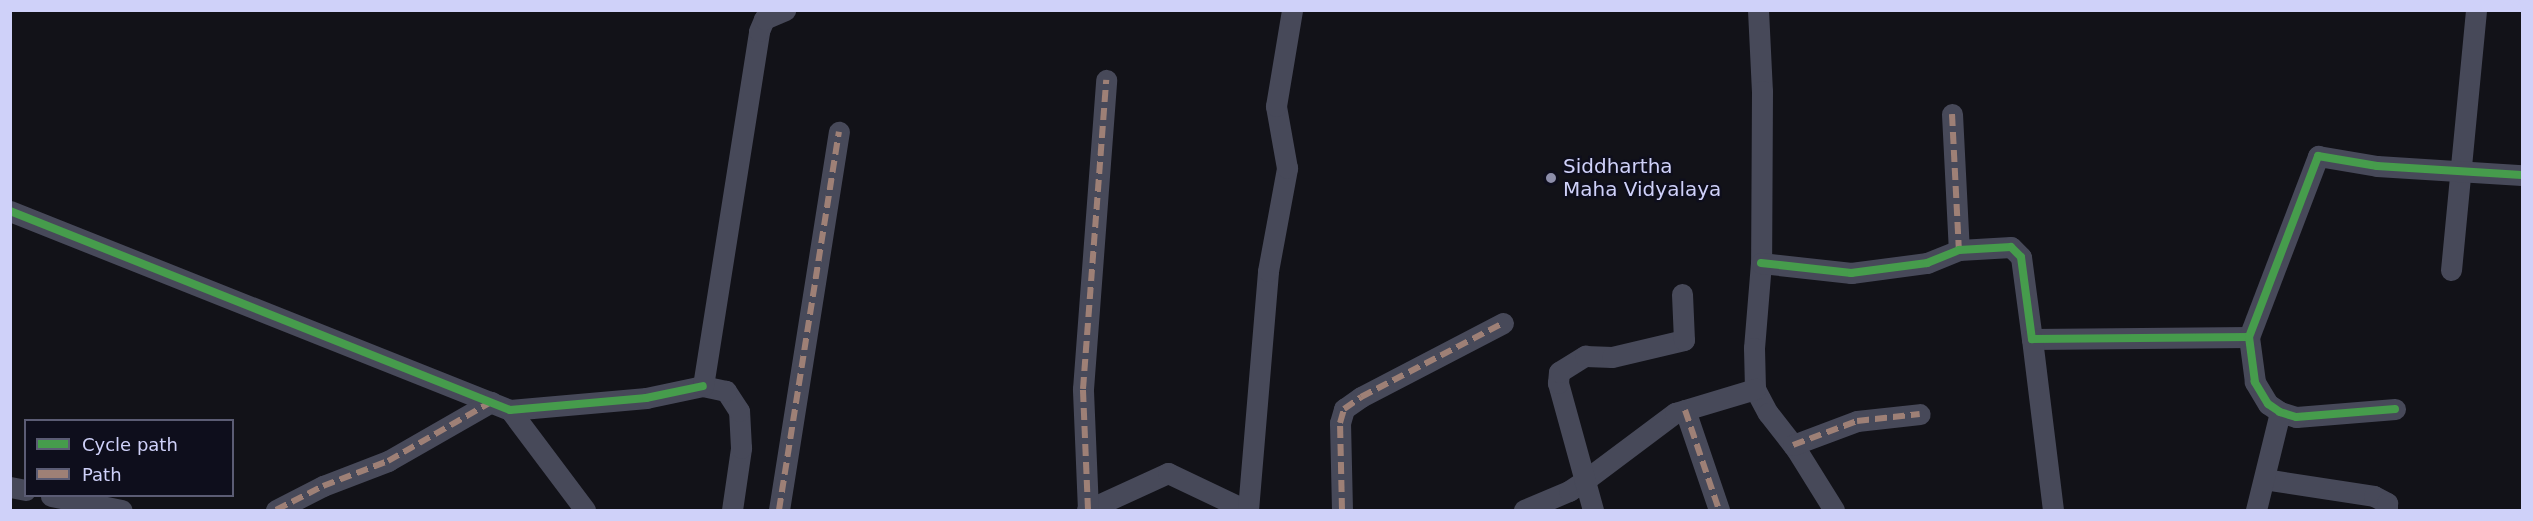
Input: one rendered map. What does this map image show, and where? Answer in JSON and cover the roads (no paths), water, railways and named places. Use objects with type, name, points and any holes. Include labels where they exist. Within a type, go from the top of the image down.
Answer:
[{"type":"street","points":[[703,387],[759,31],[764,19],[785,10]]},
{"type":"street","points":[[1106,80],[1083,389],[1088,510],[1168,473],[1247,510],[1269,271],[1287,168],[1276,106],[1292,10]]},
{"type":"street","points":[[1758,10],[1762,91],[1761,263],[1754,348],[1755,389],[1768,413],[1793,445],[1834,510]]},
{"type":"street","points":[[2451,270],[2476,10]]},
{"type":"street","points":[[1952,114],[1959,250]]},
{"type":"street","points":[[779,510],[839,132]]},
{"type":"street","points":[[2395,409],[2296,417],[2280,412],[2268,404],[2255,382],[2249,337],[2318,156],[2376,166],[2523,175]]},
{"type":"street","points":[[10,211],[500,406],[585,510]]},
{"type":"street","points":[[1761,263],[1851,273],[1927,263],[1959,250],[2011,247],[2021,257],[2053,510]]},
{"type":"street","points":[[1593,510],[1558,383],[1559,372],[1585,356],[1612,357],[1684,340],[1682,294]]},
{"type":"street","points":[[1342,510],[1340,423],[1344,409],[1361,397],[1503,323]]},
{"type":"street","points":[[2032,339],[2249,337]]},
{"type":"street","points":[[276,510],[323,486],[388,461],[500,406],[646,398],[703,387],[726,391],[739,411],[741,448],[732,510]]},
{"type":"street","points":[[1524,510],[1569,491],[1675,413],[1755,389]]},
{"type":"street","points":[[1686,410],[1719,510]]},
{"type":"street","points":[[2256,510],[2280,412]]},
{"type":"street","points":[[1793,445],[1857,421],[1920,414]]},
{"type":"street","points":[[2264,479],[2374,496],[2387,503],[2387,510]]},
{"type":"street","points":[[58,497],[97,508],[122,510]]},
{"type":"place","name":"Siddhartha Maha Vidyalaya","points":[[1551,178]]}]
